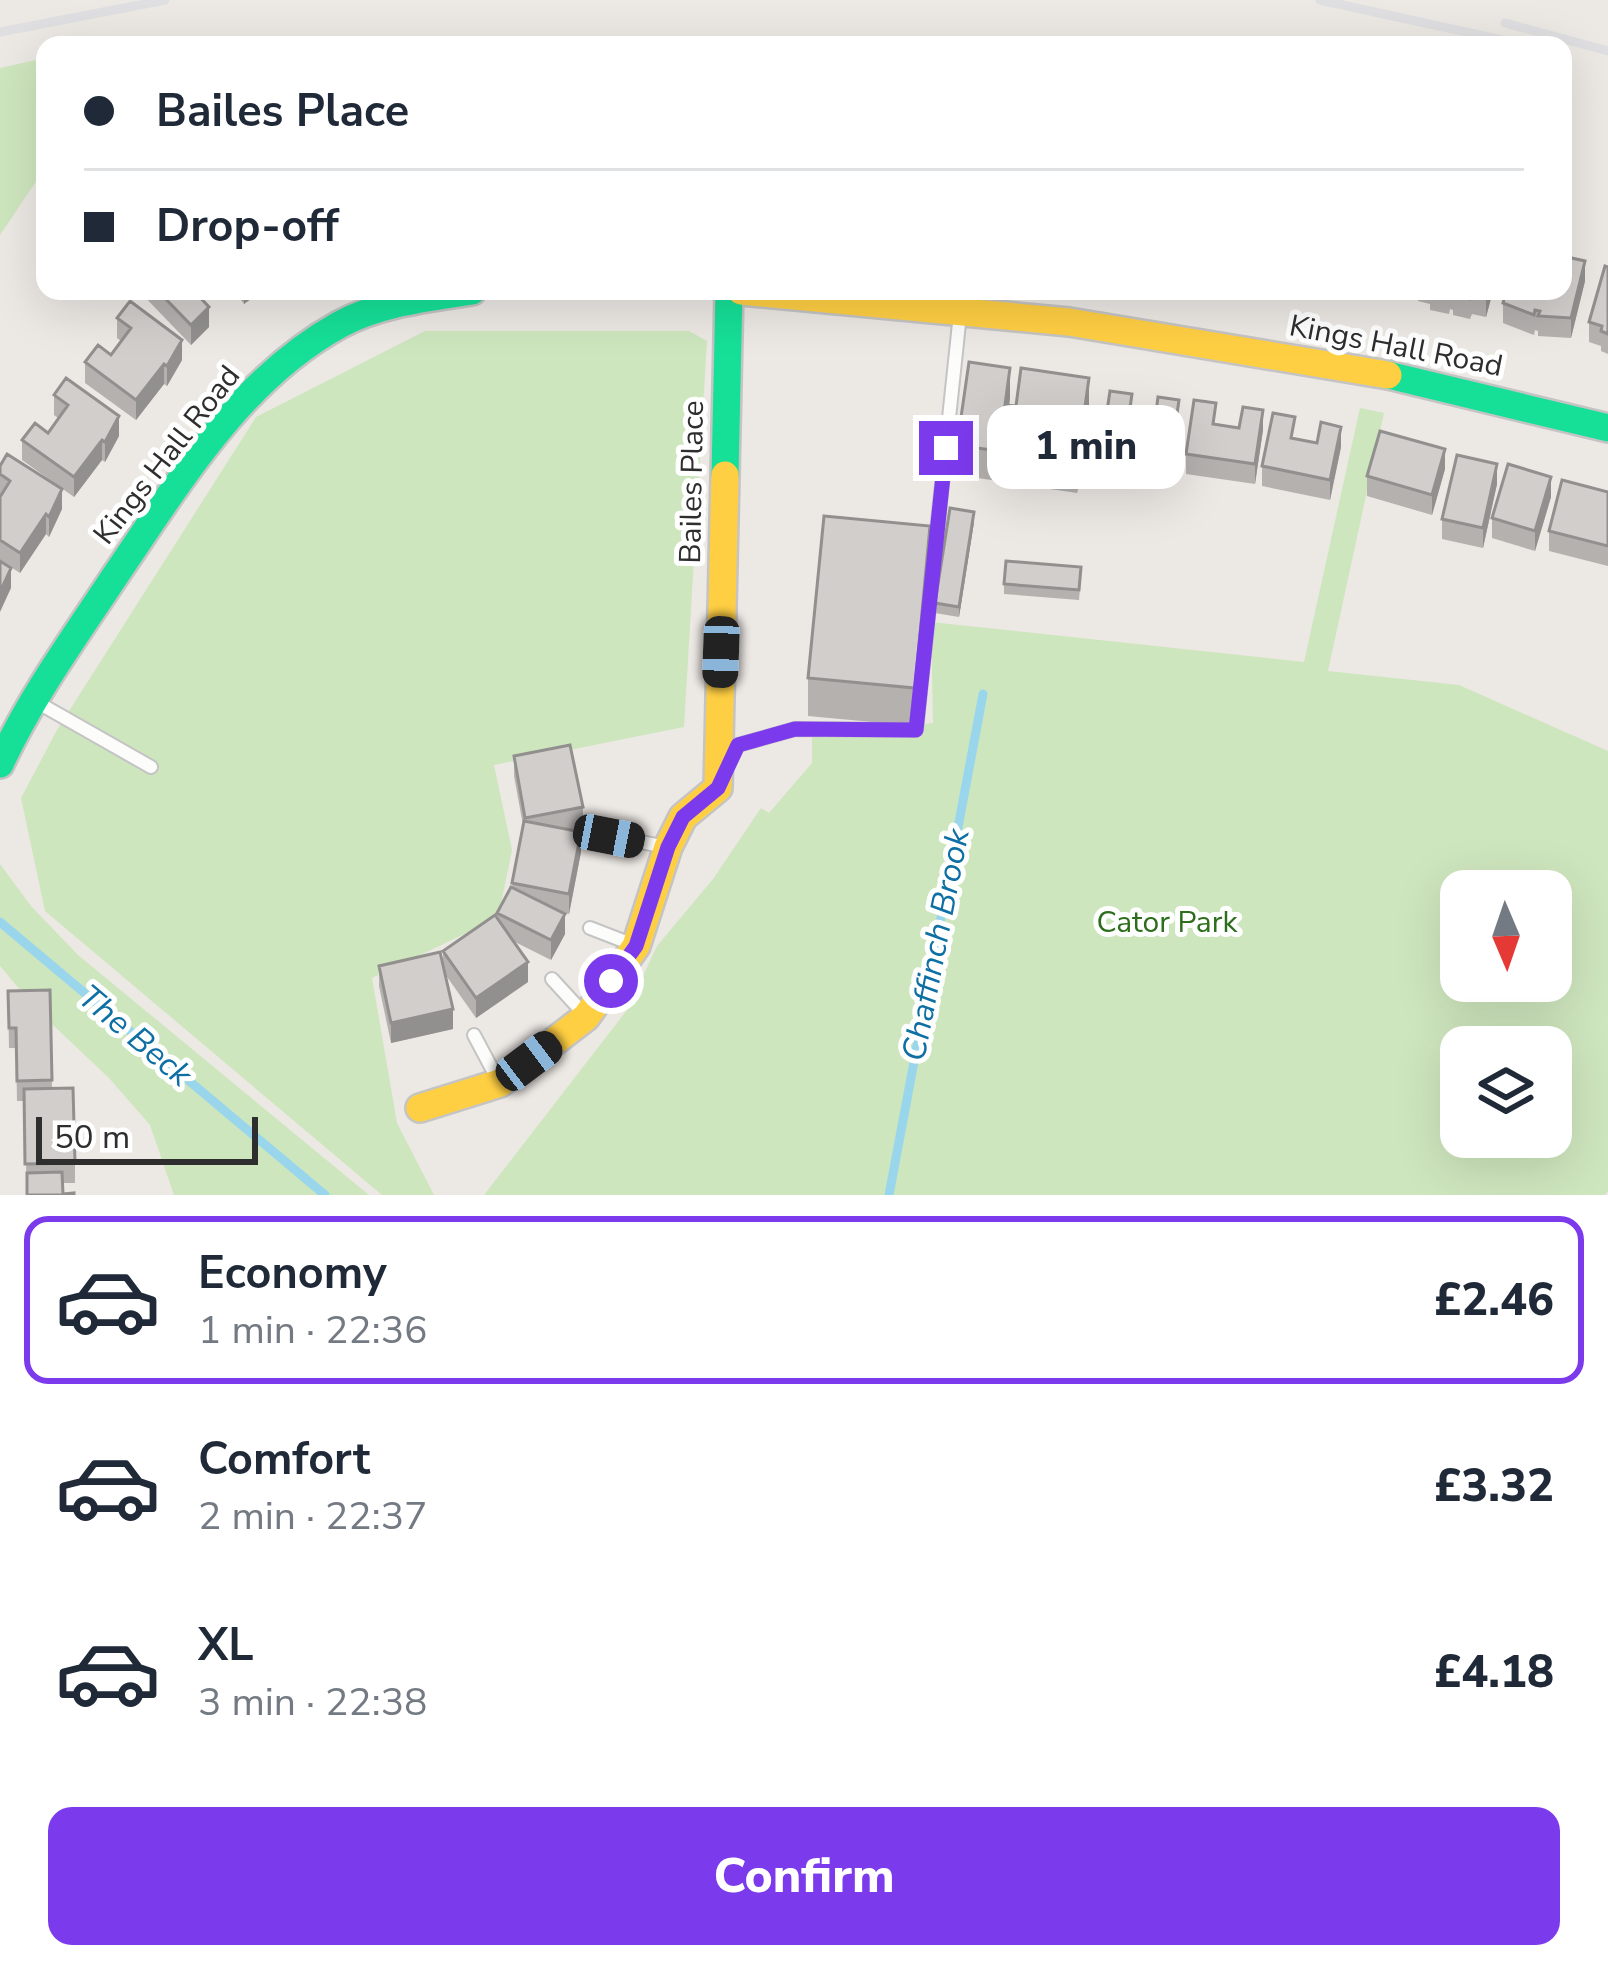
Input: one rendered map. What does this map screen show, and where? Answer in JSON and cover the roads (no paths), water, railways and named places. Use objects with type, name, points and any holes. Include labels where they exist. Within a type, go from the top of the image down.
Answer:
[{"type":"street","name":"Kings Hall Road","points":[[0,764],[34,701],[178,485],[225,424],[282,365],[339,325],[412,300]]},
{"type":"street","name":"Bailes Place","points":[[718,788],[729,300]]},
{"type":"street","name":"Kings Hall Road","points":[[857,300],[1059,319],[1382,373],[1608,428]]},
{"type":"street","points":[[420,1108],[500,1084],[586,1017],[636,946],[668,847],[683,817],[718,788]]},
{"type":"lane","points":[[718,788],[738,745],[795,729],[916,730],[961,308]]},
{"type":"lane","points":[[34,701],[151,767]]},
{"type":"lane","points":[[609,836],[668,847]]},
{"type":"lane","points":[[590,928],[636,946]]},
{"type":"lane","points":[[552,979],[586,1017]]},
{"type":"lane","points":[[474,1035],[500,1084]]},
{"type":"waterway","name":"Chaffinch Brook","points":[[889,1195],[983,694]]},
{"type":"waterway","name":"The Beck","points":[[0,922],[325,1195]]},
{"type":"railway","points":[[0,32],[165,0]]},
{"type":"railway","points":[[1320,0],[1485,36]]},
{"type":"railway","points":[[1505,23],[1553,36]]},
{"type":"railway","points":[[1572,41],[1608,51]]},
{"type":"park label","name":"Cator Park","points":[[1167,922]]}]
